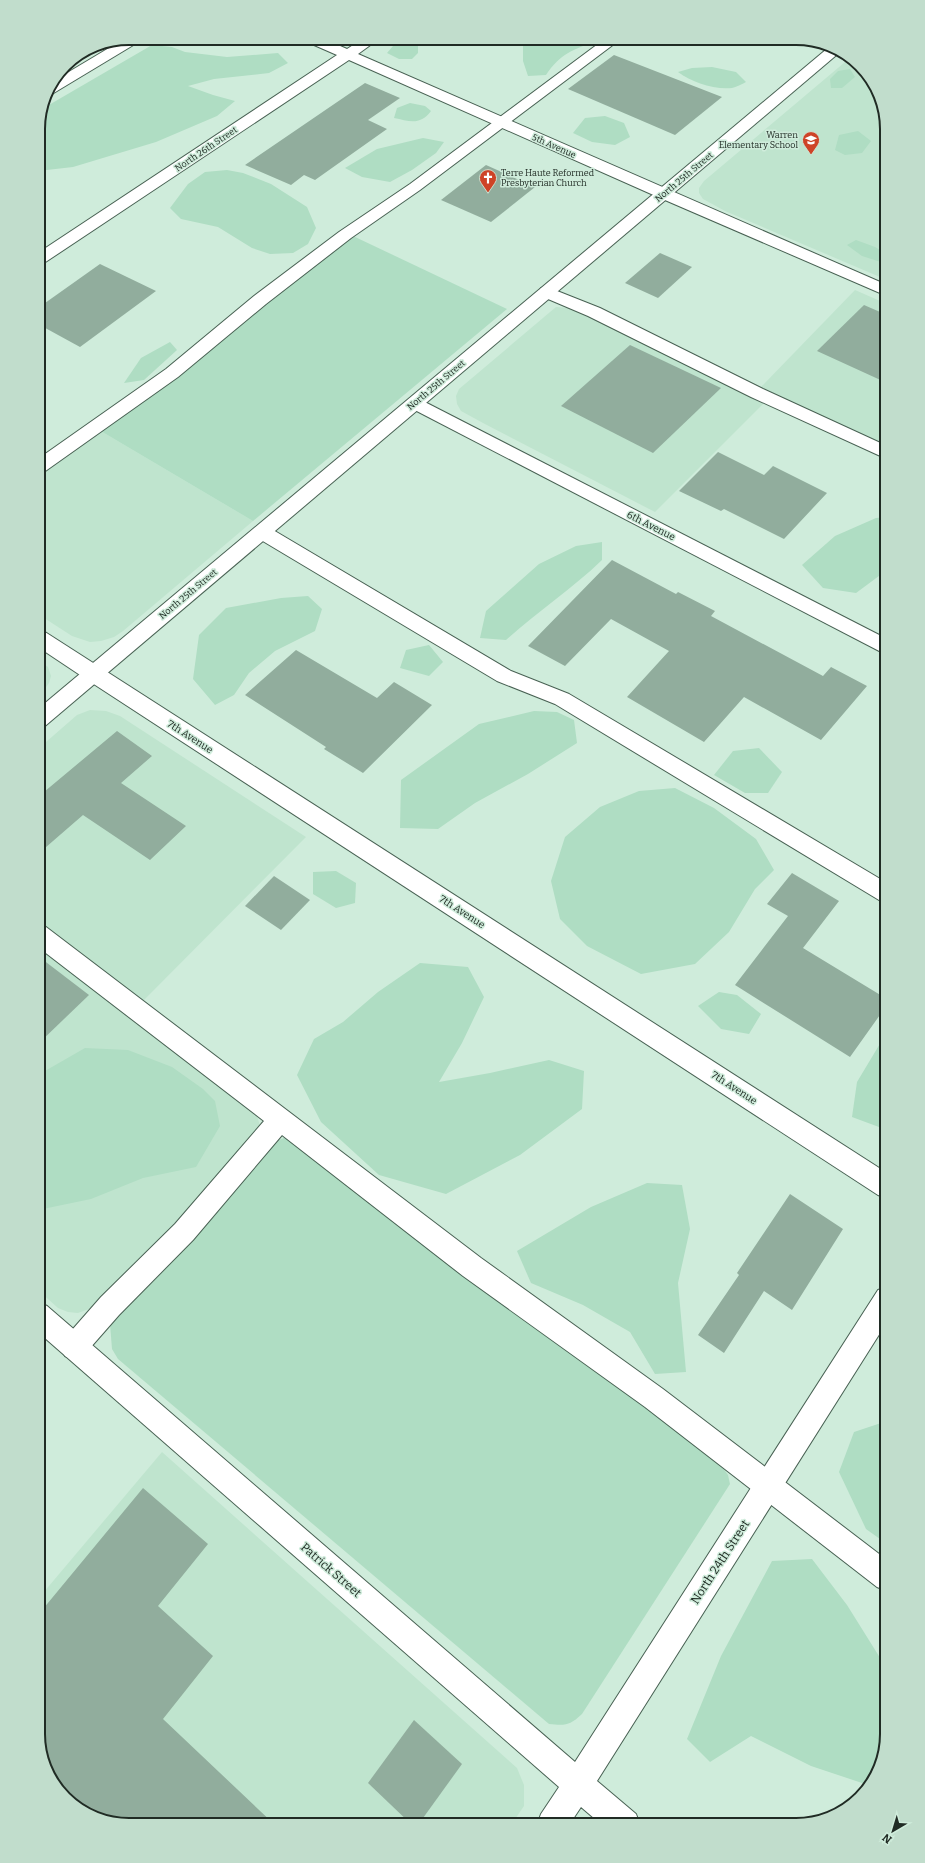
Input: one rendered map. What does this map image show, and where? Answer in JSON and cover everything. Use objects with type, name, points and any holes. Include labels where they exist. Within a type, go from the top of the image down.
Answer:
[{"type":"street","name":"5th Avenue","points":[[326,45],[880,288]]},
{"type":"street","name":"North 26th Street","points":[[45,255],[363,45]]},
{"type":"street","points":[[45,463],[172,373],[266,295],[345,235],[415,187],[604,45]]},
{"type":"street","points":[[58,85],[122,46]]},
{"type":"street","name":"North 25th Street","points":[[45,715],[831,53]]},
{"type":"street","points":[[547,292],[594,312],[758,393],[880,450]]},
{"type":"street","name":"6th Avenue","points":[[415,403],[880,644]]},
{"type":"street","points":[[262,532],[504,676],[562,699],[880,890]]},
{"type":"street","name":"7th Avenue","points":[[45,642],[880,1182]]},
{"type":"street","points":[[45,939],[472,1268],[654,1398],[880,1572]]},
{"type":"street","points":[[74,1347],[110,1306],[184,1232],[280,1120]]},
{"type":"street","name":"North 24th Street","points":[[556,1818],[880,1309]]},
{"type":"street","name":"Patrick Street","points":[[45,1321],[617,1818]]},
{"type":"shaded area","points":[[152,45],[172,47],[185,52],[227,57],[278,53],[288,63],[269,73],[214,79],[188,86],[235,101],[217,116],[156,142],[73,167],[45,170],[45,123],[48,105]]},
{"type":"shaded area","points":[[418,45],[418,53],[412,59],[399,59],[387,53],[393,46]]},
{"type":"shaded area","points":[[523,45],[586,45],[562,57],[546,75],[528,76],[523,61]]},
{"type":"shaded area","name":"Warren Elementary School","points":[[846,61],[856,69],[869,87],[876,102],[879,118],[880,277],[725,211],[703,199],[699,193],[699,188],[704,181]]},
{"type":"shaded area","points":[[712,67],[736,72],[746,82],[732,88],[718,88],[696,82],[678,72],[692,68]]},
{"type":"shaded area","points":[[850,69],[855,77],[842,88],[831,88],[830,79],[838,71]]},
{"type":"shaded area","points":[[410,103],[425,106],[431,111],[427,116],[418,121],[394,118],[397,108]]},
{"type":"shaded area","points":[[605,116],[624,123],[630,137],[615,145],[592,142],[573,133],[585,118]]},
{"type":"shaded area","points":[[858,131],[871,141],[862,153],[845,155],[835,150],[839,135]]},
{"type":"shaded area","points":[[423,138],[444,142],[436,153],[412,170],[390,182],[362,177],[345,168],[377,149]]},
{"type":"shaded area","points":[[227,170],[243,173],[271,184],[307,207],[316,228],[308,244],[293,253],[270,254],[252,248],[218,227],[181,219],[170,208],[188,184],[205,172]]},
{"type":"shaded area","points":[[353,236],[507,309],[253,521],[99,430]]},
{"type":"shaded area","points":[[856,240],[875,247],[880,250],[880,262],[862,256],[847,245]]},
{"type":"shaded area","points":[[855,290],[880,301],[880,444],[760,388]]},
{"type":"shaded area","points":[[556,307],[570,308],[591,317],[766,401],[655,512],[461,411],[457,404],[456,396],[459,389]]},
{"type":"shaded area","points":[[170,342],[177,350],[144,380],[124,383],[141,358]]},
{"type":"shaded area","points":[[99,430],[253,521],[123,631],[114,637],[101,641],[90,642],[72,636],[45,619],[45,468]]},
{"type":"shaded area","points":[[880,518],[880,575],[856,593],[823,588],[802,565],[835,536]]},
{"type":"shaded area","points":[[602,542],[602,560],[579,581],[506,640],[480,638],[486,611],[539,564],[576,546]]},
{"type":"shaded area","points":[[308,596],[322,609],[315,631],[275,651],[249,673],[234,695],[215,705],[193,679],[199,635],[226,608],[281,598]]},
{"type":"shaded area","points":[[429,645],[443,662],[429,676],[400,668],[406,650]]},
{"type":"shaded area","points":[[45,665],[48,667],[51,676],[49,683],[45,688]]},
{"type":"shaded area","points":[[90,710],[106,711],[120,716],[306,837],[141,1003],[45,931],[45,743],[77,715]]},
{"type":"shaded area","points":[[534,711],[557,712],[574,720],[577,743],[528,774],[475,803],[438,829],[400,828],[401,780],[479,724]]},
{"type":"shaded area","points":[[759,748],[782,772],[768,793],[745,793],[714,775],[733,751]]},
{"type":"shaded area","points":[[675,788],[714,808],[756,839],[774,870],[755,889],[729,932],[695,964],[641,974],[587,946],[560,919],[551,881],[565,837],[600,807],[639,791]]},
{"type":"shaded area","points":[[336,871],[356,883],[355,903],[336,908],[313,894],[313,872]]},
{"type":"shaded area","points":[[45,949],[257,1116],[261,1129],[173,1232],[89,1309],[78,1313],[68,1312],[58,1308],[45,1296]]},
{"type":"shaded area","points":[[420,963],[468,967],[484,997],[462,1043],[439,1082],[549,1060],[584,1071],[582,1109],[520,1155],[446,1194],[379,1175],[321,1122],[297,1075],[314,1039],[343,1022],[378,992]]},
{"type":"shaded area","points":[[719,992],[737,995],[761,1014],[749,1034],[721,1029],[698,1006]]},
{"type":"shaded area","points":[[880,1044],[880,1127],[852,1117],[857,1082]]},
{"type":"shaded area","points":[[85,1048],[128,1050],[172,1067],[203,1089],[215,1101],[220,1126],[196,1167],[143,1178],[91,1199],[45,1209],[45,1071]]},
{"type":"shaded area","points":[[286,1137],[718,1461],[728,1475],[730,1484],[582,1714],[571,1723],[564,1725],[549,1724],[118,1359],[112,1349],[110,1324],[274,1142]]},
{"type":"shaded area","points":[[647,1183],[682,1185],[690,1229],[678,1283],[686,1372],[655,1374],[630,1332],[583,1305],[531,1283],[517,1251],[591,1207]]},
{"type":"shaded area","points":[[880,1423],[880,1539],[866,1529],[839,1472],[854,1432]]},
{"type":"shaded area","points":[[162,1452],[517,1768],[524,1785],[524,1806],[516,1818],[123,1818],[97,1812],[87,1807],[69,1794],[56,1776],[48,1756],[45,1740],[45,1591]]},
{"type":"shaded area","points":[[812,1559],[847,1605],[880,1658],[879,1745],[876,1761],[864,1784],[811,1766],[751,1736],[710,1762],[687,1739],[721,1656],[772,1561]]},
{"type":"building","points":[[614,55],[722,97],[675,135],[568,89]]},
{"type":"building","points":[[365,83],[400,98],[368,120],[387,129],[315,180],[304,175],[291,185],[245,165]]},
{"type":"building","name":"Terre Haute Reformed Presbyterian Church","points":[[486,165],[535,187],[491,222],[441,200]]},
{"type":"building","points":[[660,253],[692,267],[658,298],[625,283]]},
{"type":"building","points":[[100,264],[156,291],[80,347],[45,328],[45,303]]},
{"type":"building","points":[[864,305],[880,312],[880,380],[817,351]]},
{"type":"building","points":[[630,345],[721,388],[653,453],[561,406]]},
{"type":"building","points":[[718,452],[764,475],[773,466],[827,493],[784,539],[724,509],[721,511],[679,491]]},
{"type":"building","points":[[612,560],[676,594],[678,592],[715,611],[711,616],[823,676],[831,667],[867,686],[821,740],[744,697],[704,742],[627,697],[669,651],[611,619],[565,666],[528,646]]},
{"type":"building","points":[[296,650],[377,698],[394,682],[432,705],[363,773],[324,749],[326,747],[245,695]]},
{"type":"building","points":[[117,731],[152,756],[121,783],[186,826],[150,860],[83,815],[45,848],[45,791]]},
{"type":"building","points":[[792,873],[839,901],[803,948],[880,995],[880,1015],[850,1057],[735,985],[788,916],[767,904]]},
{"type":"building","points":[[274,876],[310,900],[281,930],[245,906]]},
{"type":"building","points":[[45,961],[89,995],[45,1037]]},
{"type":"building","points":[[790,1194],[843,1229],[792,1310],[764,1291],[724,1353],[698,1335],[739,1275],[737,1273]]},
{"type":"building","points":[[143,1488],[208,1544],[158,1606],[213,1656],[163,1719],[268,1818],[123,1818],[97,1812],[87,1807],[69,1794],[56,1776],[51,1766],[45,1740],[45,1607]]},
{"type":"building","points":[[414,1720],[462,1764],[423,1818],[405,1818],[368,1783]]},
{"type":"place","name":"Warren Elementary School","points":[[811,155]]},
{"type":"place","name":"Terre Haute Reformed Presbyterian Church","points":[[488,193]]}]
